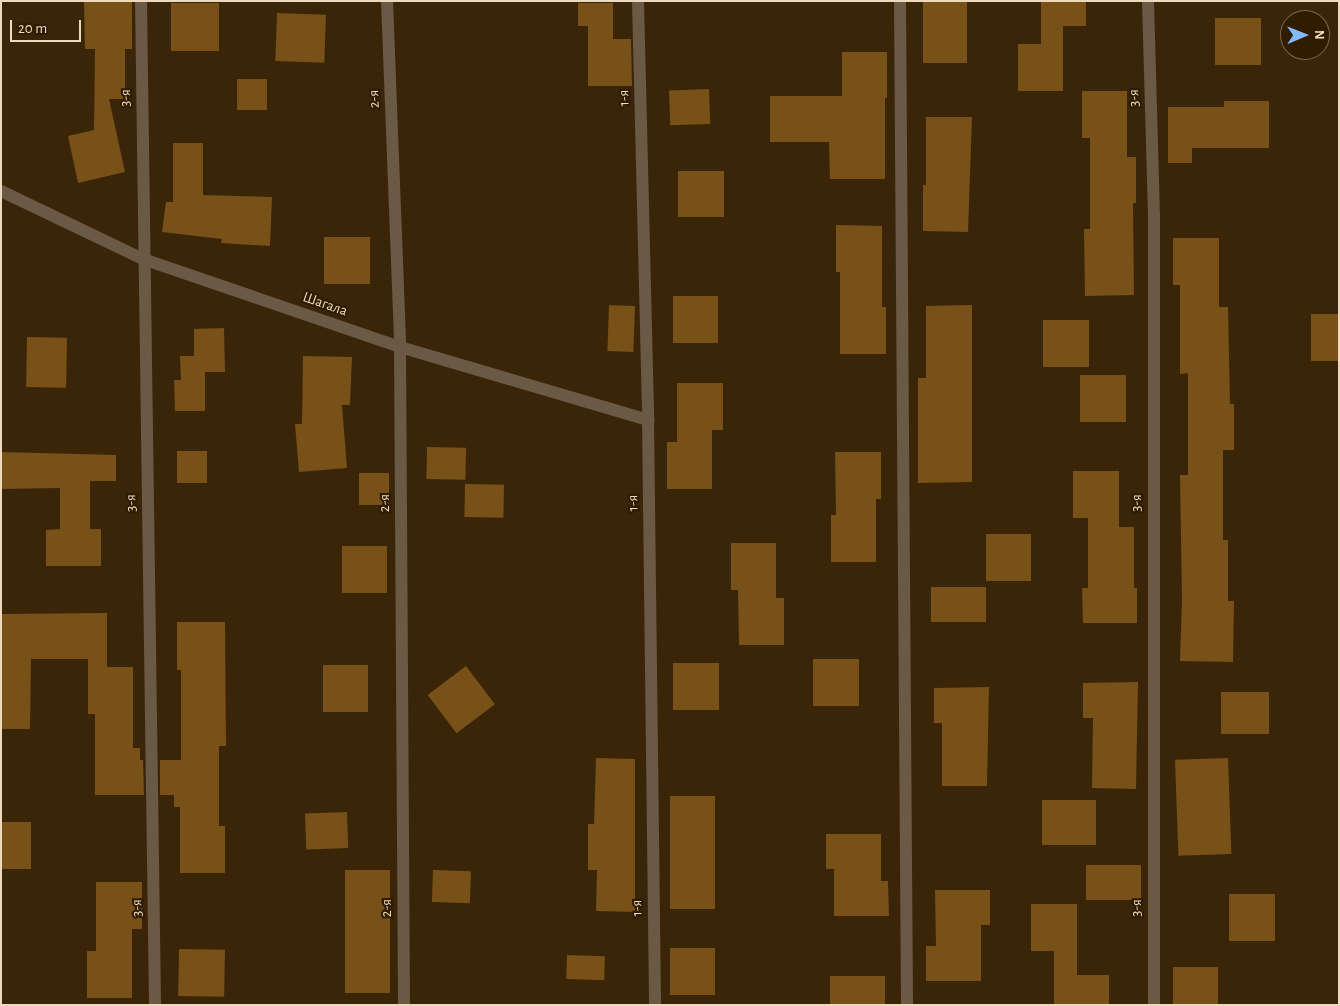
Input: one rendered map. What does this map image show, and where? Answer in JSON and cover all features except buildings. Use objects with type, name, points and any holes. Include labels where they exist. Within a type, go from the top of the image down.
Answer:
[{"type":"street","name":"3-я","points":[[141,1],[143,259],[155,1005]]},
{"type":"street","name":"2-я","points":[[387,1],[400,347],[404,1005]]},
{"type":"street","name":"1-я","points":[[638,1],[648,420],[655,1005]]},
{"type":"street","points":[[900,1],[907,1005]]},
{"type":"street","name":"3-я","points":[[1148,1],[1154,215],[1154,1005]]},
{"type":"street","name":"Шагала","points":[[1,191],[143,259],[400,347],[648,420]]}]
